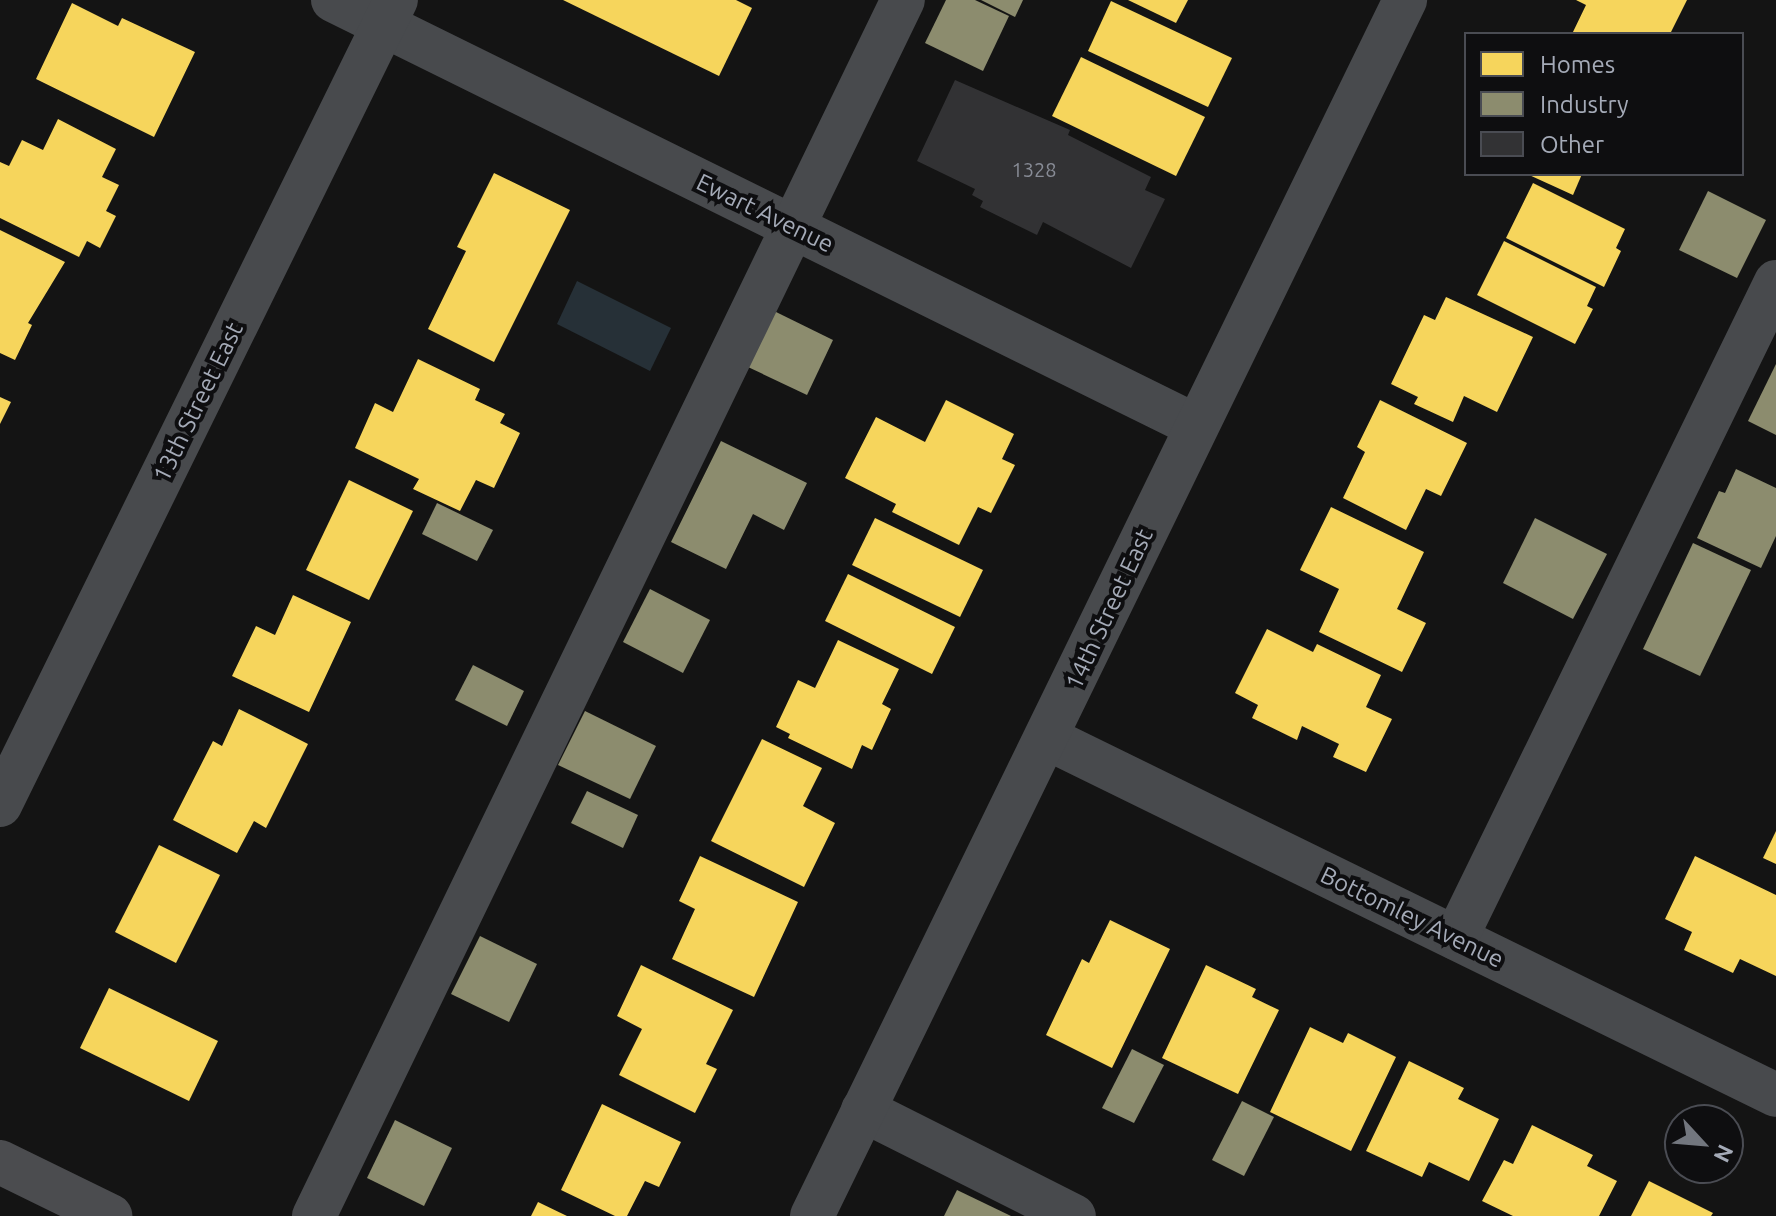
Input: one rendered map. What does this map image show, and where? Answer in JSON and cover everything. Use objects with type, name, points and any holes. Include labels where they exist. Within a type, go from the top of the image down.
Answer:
[{"type":"main road","points":[[0,1162],[110,1216]]},
{"type":"street","name":"Ewart Avenue","points":[[333,0],[390,12],[792,227],[1196,426]]},
{"type":"street","points":[[314,1216],[903,0]]},
{"type":"street","name":"14th Street East","points":[[812,1216],[1049,739],[1196,426],[1405,0]]},
{"type":"street","name":"13th Street East","points":[[0,805],[390,12]]},
{"type":"street","points":[[1456,938],[1776,282]]},
{"type":"street","name":"Bottomley Avenue","points":[[1049,739],[1776,1095]]},
{"type":"street","points":[[863,1110],[1074,1216]]},
{"type":"shaded area","points":[[577,281],[671,328],[650,371],[557,324]]},
{"type":"building: Homes","points":[[563,0],[736,0],[752,8],[719,76]]},
{"type":"building: Homes","points":[[1128,0],[1188,0],[1176,23]]},
{"type":"building: Homes","points":[[1576,0],[1687,0],[1671,32],[1573,32],[1586,5]]},
{"type":"building: Homes","points":[[1111,1],[1232,58],[1208,107],[1088,51]]},
{"type":"building: Homes","points":[[72,3],[118,26],[122,18],[195,52],[154,137],[36,79]]},
{"type":"building: Homes","points":[[1081,57],[1205,117],[1176,176],[1052,116]]},
{"type":"building: Homes","points":[[58,119],[116,149],[102,177],[119,185],[106,211],[116,216],[100,248],[87,241],[79,257],[0,218],[0,162],[9,166],[22,140],[43,150]]},
{"type":"building: Homes","points":[[494,173],[570,210],[494,362],[428,329],[466,251],[457,247]]},
{"type":"building: Homes","points":[[1531,176],[1581,176],[1573,195]]},
{"type":"building: Homes","points":[[1533,183],[1625,229],[1616,248],[1621,251],[1604,287],[1506,238]]},
{"type":"building: Homes","points":[[0,230],[65,262],[28,323],[32,325],[15,360],[0,353]]},
{"type":"building: Homes","points":[[1504,241],[1596,287],[1587,306],[1593,309],[1575,344],[1477,295]]},
{"type":"building: Homes","points":[[1446,297],[1533,337],[1497,412],[1464,396],[1453,422],[1414,404],[1418,397],[1391,384],[1424,315],[1435,320]]},
{"type":"building: Homes","points":[[418,359],[480,389],[475,400],[505,414],[500,423],[520,433],[494,488],[476,480],[460,511],[413,489],[419,479],[355,448],[375,403],[393,412]]},
{"type":"building: Homes","points":[[0,397],[11,402],[0,424]]},
{"type":"building: Homes","points":[[946,400],[1014,434],[1002,459],[1015,465],[991,513],[978,507],[959,545],[892,512],[896,504],[845,478],[876,417],[925,442]]},
{"type":"building: Homes","points":[[1380,400],[1467,443],[1441,496],[1426,489],[1406,530],[1343,498],[1365,452],[1357,447]]},
{"type":"building: Homes","points":[[349,480],[413,511],[369,600],[306,570]]},
{"type":"building: Homes","points":[[1331,507],[1424,552],[1397,609],[1426,623],[1402,672],[1319,632],[1339,589],[1300,570]]},
{"type":"building: Homes","points":[[875,518],[983,570],[960,617],[852,565]]},
{"type":"building: Homes","points":[[848,574],[955,627],[932,674],[825,621]]},
{"type":"building: Homes","points":[[293,595],[351,622],[309,712],[232,676],[256,626],[275,635]]},
{"type":"building: Homes","points":[[1267,629],[1313,652],[1317,644],[1381,675],[1366,707],[1392,719],[1366,772],[1333,757],[1339,744],[1302,726],[1297,740],[1252,718],[1258,705],[1235,693]]},
{"type":"building: Homes","points":[[838,640],[899,669],[882,704],[891,709],[872,750],[862,745],[852,769],[788,738],[790,734],[776,727],[798,680],[815,688]]},
{"type":"building: Homes","points":[[239,709],[308,744],[266,828],[254,821],[237,853],[173,820],[213,741],[222,746]]},
{"type":"building: Homes","points":[[762,739],[822,768],[803,806],[835,823],[804,887],[711,841]]},
{"type":"building: Homes","points":[[1776,831],[1776,864],[1763,858]]},
{"type":"building: Homes","points":[[159,845],[220,875],[176,963],[115,932]]},
{"type":"building: Homes","points":[[700,856],[798,902],[754,997],[672,959],[695,909],[679,901]]},
{"type":"building: Homes","points":[[1695,856],[1776,895],[1776,976],[1740,959],[1733,973],[1684,950],[1692,932],[1665,919]]},
{"type":"building: Homes","points":[[1110,920],[1170,949],[1112,1068],[1046,1035],[1082,959],[1089,963]]},
{"type":"building: Homes","points":[[641,965],[733,1010],[706,1064],[717,1069],[695,1113],[619,1075],[642,1029],[617,1016]]},
{"type":"building: Homes","points":[[1206,965],[1256,989],[1252,997],[1279,1010],[1238,1094],[1162,1058]]},
{"type":"building: Homes","points":[[109,988],[218,1041],[189,1101],[80,1048]]},
{"type":"building: Homes","points":[[1310,1027],[1343,1043],[1348,1033],[1396,1057],[1351,1151],[1270,1112]]},
{"type":"building: Homes","points":[[1409,1061],[1464,1088],[1458,1099],[1499,1119],[1469,1181],[1429,1162],[1422,1177],[1366,1151]]},
{"type":"building: Homes","points":[[602,1104],[681,1142],[659,1187],[645,1181],[627,1216],[615,1216],[561,1190]]},
{"type":"building: Homes","points":[[1532,1125],[1593,1155],[1587,1166],[1617,1181],[1599,1216],[1513,1216],[1482,1201],[1504,1160],[1513,1164]]},
{"type":"building: Homes","points":[[1649,1181],[1713,1213],[1711,1216],[1631,1216]]},
{"type":"building: Homes","points":[[538,1202],[567,1216],[531,1216]]},
{"type":"building: Industry","points":[[946,0],[975,0],[1009,16],[983,71],[925,43]]},
{"type":"building: Industry","points":[[981,0],[1023,0],[1015,17]]},
{"type":"building: Industry","points":[[1708,191],[1766,220],[1737,278],[1679,250]]},
{"type":"building: Industry","points":[[774,311],[833,340],[807,395],[748,367]]},
{"type":"building: Industry","points":[[1776,364],[1776,435],[1748,421]]},
{"type":"building: Industry","points":[[721,441],[807,483],[784,530],[753,514],[726,569],[671,542]]},
{"type":"building: Industry","points":[[1736,469],[1776,488],[1776,536],[1761,568],[1697,538],[1719,491],[1725,493]]},
{"type":"building: Industry","points":[[437,503],[493,530],[477,561],[422,534]]},
{"type":"building: Industry","points":[[1535,518],[1607,554],[1573,619],[1503,583]]},
{"type":"building: Industry","points":[[1693,543],[1751,570],[1700,676],[1643,649]]},
{"type":"building: Industry","points":[[650,589],[710,620],[683,673],[623,642]]},
{"type":"building: Industry","points":[[473,665],[524,691],[507,726],[455,700]]},
{"type":"building: Industry","points":[[585,711],[656,746],[630,799],[558,765]]},
{"type":"building: Industry","points":[[587,791],[638,815],[623,848],[571,823]]},
{"type":"building: Industry","points":[[480,936],[537,964],[509,1022],[451,994]]},
{"type":"building: Industry","points":[[1132,1049],[1164,1065],[1134,1123],[1102,1108]]},
{"type":"building: Industry","points":[[1242,1101],[1274,1117],[1244,1176],[1212,1160]]},
{"type":"building: Industry","points":[[395,1120],[452,1148],[424,1206],[367,1178]]},
{"type":"building: Industry","points":[[957,1190],[1011,1216],[944,1216]]},
{"type":"building: Other","points":[[955,80],[1070,130],[1068,135],[1151,177],[1145,190],[1165,199],[1131,268],[1043,222],[1037,235],[980,207],[983,201],[972,195],[975,189],[917,161]]}]
